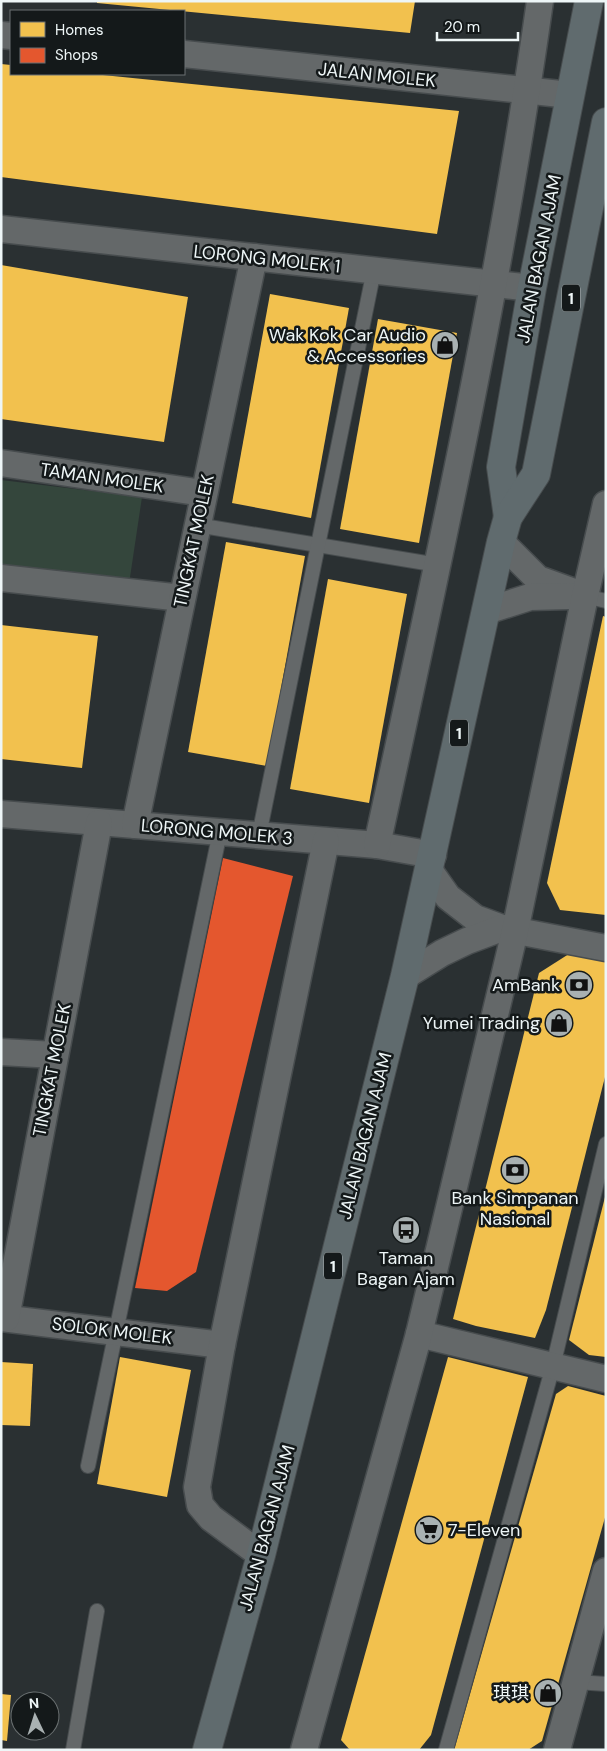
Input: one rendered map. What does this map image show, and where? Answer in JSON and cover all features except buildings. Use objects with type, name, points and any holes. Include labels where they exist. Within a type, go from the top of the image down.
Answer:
[{"type":"main road","name":"JALAN BAGAN AJAM","points":[[207,1750],[261,1555],[405,976],[504,530],[501,467],[532,288],[589,1]]},
{"type":"main road","name":"JALAN BAGAN AJAM","points":[[504,530],[536,474],[606,122]]},
{"type":"street","points":[[377,845],[438,565],[495,284],[540,1]]},
{"type":"street","name":"JALAN MOLEK","points":[[185,54],[570,96]]},
{"type":"street","name":"LORONG MOLEK 1","points":[[1,229],[532,288]]},
{"type":"street","name":"TINGKAT MOLEK","points":[[135,825],[254,257]]},
{"type":"street","name":"TAMAN MOLEK","points":[[1,464],[204,493]]},
{"type":"street","points":[[304,1750],[419,1334],[508,930],[595,598],[606,504]]},
{"type":"street","points":[[504,530],[538,579],[595,598]]},
{"type":"street","points":[[1,578],[182,598]]},
{"type":"street","points":[[486,611],[530,597],[595,598]]},
{"type":"street","name":"LORONG MOLEK 3","points":[[1,814],[377,845],[431,863]]},
{"type":"street","name":"TINGKAT MOLEK","points":[[4,1318],[99,823]]},
{"type":"street","points":[[261,1555],[211,1518],[200,1505],[197,1487],[222,1345],[326,841]]},
{"type":"street","points":[[431,863],[448,897],[475,918],[508,930],[606,948]]},
{"type":"street","points":[[405,976],[442,953],[508,930]]},
{"type":"street","points":[[1,1052],[55,1055]]},
{"type":"street","name":"SOLOK MOLEK","points":[[4,1318],[222,1345]]},
{"type":"street","points":[[419,1334],[606,1379]]},
{"type":"street","points":[[557,1750],[606,1572]]},
{"type":"lane","points":[[259,835],[374,270]]},
{"type":"lane","points":[[197,525],[438,565]]},
{"type":"lane","points":[[88,1466],[220,832]]},
{"type":"lane","points":[[446,1750],[553,1366],[606,1144]]},
{"type":"lane","points":[[73,1750],[97,1611]]},
{"type":"lane","points":[[576,1682],[606,1684]]},
{"type":"green space","points":[[1,480],[142,497],[129,584],[1,564]]},
{"type":"place","name":"Wak Kok Car Audio & Accessories","points":[[445,345]]},
{"type":"place","name":"AmBank","points":[[579,985]]},
{"type":"place","name":"Yumei Trading","points":[[559,1023]]},
{"type":"place","name":"Bank Simpanan Nasional","points":[[515,1170]]},
{"type":"place","name":"Taman Bagan Ajam","points":[[406,1230]]},
{"type":"place","name":"7-Eleven","points":[[429,1530]]},
{"type":"place","name":"琪琪","points":[[548,1693]]}]
